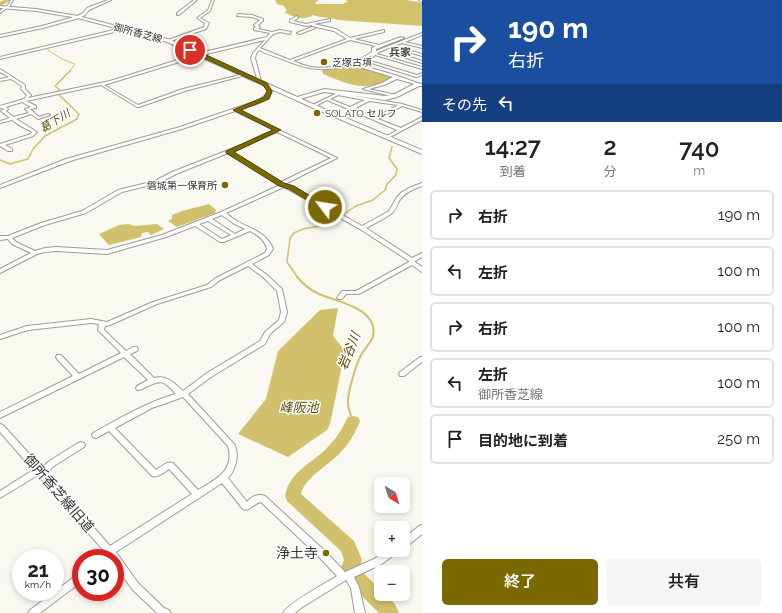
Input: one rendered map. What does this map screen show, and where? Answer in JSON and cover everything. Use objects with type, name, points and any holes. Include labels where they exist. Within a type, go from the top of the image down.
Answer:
[{"type":"main road","name":"御所香芝線","points":[[4,7],[36,10],[78,17],[169,41],[313,106],[422,152]]},
{"type":"street","points":[[0,12],[12,0]]},
{"type":"street","points":[[0,36],[43,27],[78,17],[84,14],[88,9],[104,4],[110,0]]},
{"type":"street","points":[[178,14],[196,0]]},
{"type":"street","points":[[169,41],[206,28],[207,24],[198,18],[209,10],[213,0]]},
{"type":"street","points":[[238,15],[252,16],[262,20],[256,25],[258,27],[255,29],[272,33],[280,31],[290,33]]},
{"type":"street","points":[[297,17],[291,21],[299,24],[321,26],[334,30],[350,39],[379,46]]},
{"type":"street","points":[[313,25],[329,20]]},
{"type":"street","points":[[299,33],[321,26]]},
{"type":"street","points":[[0,58],[122,29]]},
{"type":"street","points":[[290,61],[350,39],[384,31]]},
{"type":"street","points":[[378,32],[386,36]]},
{"type":"street","points":[[0,186],[68,160],[181,128],[236,110],[266,98],[270,91],[262,83],[253,58],[254,54],[272,33]]},
{"type":"street","points":[[259,48],[290,61],[312,68],[328,68],[351,64],[374,52],[374,48],[422,34]]},
{"type":"street","points":[[414,37],[422,39]]},
{"type":"street","points":[[1,106],[101,84],[200,54],[267,38]]},
{"type":"street","points":[[421,85],[354,64],[402,40],[422,47]]},
{"type":"street","points":[[390,46],[422,56]]},
{"type":"street","points":[[375,54],[422,68]]},
{"type":"street","points":[[404,56],[422,62]]},
{"type":"street","points":[[364,60],[417,76],[422,74]]},
{"type":"street","points":[[0,70],[24,86],[23,89],[29,95],[23,100]]},
{"type":"street","points":[[101,84],[138,106],[179,92],[244,75]]},
{"type":"street","points":[[0,80],[11,78]]},
{"type":"street","points":[[395,96],[365,89],[384,84],[397,78]]},
{"type":"street","points":[[297,98],[324,90],[378,98],[395,96],[421,85]]},
{"type":"street","points":[[313,106],[337,94],[402,105],[422,111]]},
{"type":"street","points":[[327,99],[401,130]]},
{"type":"street","points":[[23,100],[35,107],[26,110],[38,118],[48,115]]},
{"type":"street","points":[[350,109],[369,100]]},
{"type":"street","points":[[375,119],[402,105]]},
{"type":"street","points":[[1,106],[6,109],[3,111],[35,132],[32,135],[1,145],[10,150]]},
{"type":"street","points":[[0,271],[35,253],[56,248],[107,252],[164,236],[223,213],[283,185],[335,158],[236,110]]},
{"type":"street","points":[[0,122],[32,113]]},
{"type":"street","points":[[388,137],[422,118]]},
{"type":"street","points":[[0,238],[9,237],[43,224],[84,212],[120,191],[157,182],[174,173],[229,152],[278,130]]},
{"type":"street","points":[[229,152],[283,185],[362,228],[412,261],[422,270]]},
{"type":"street","points":[[362,228],[390,213],[405,192],[422,184]]},
{"type":"street","points":[[0,337],[27,328],[90,321],[108,324],[155,303],[209,286],[218,279],[267,254],[270,250],[266,240],[250,229],[238,224],[223,213]]},
{"type":"street","points":[[209,219],[235,236]]},
{"type":"street","points":[[196,224],[222,241],[250,229]]},
{"type":"street","points":[[9,237],[14,243],[35,253]]},
{"type":"street","points":[[340,298],[344,292],[357,293],[422,255]]},
{"type":"street","points":[[96,436],[145,409],[171,397],[183,394],[263,342],[267,333],[282,321],[284,312],[280,290],[248,263]]},
{"type":"street","points":[[103,323],[101,330],[153,380]]},
{"type":"street","points":[[0,415],[135,349]]},
{"type":"street","points":[[59,357],[78,377]]},
{"type":"street","points":[[402,374],[422,358]]},
{"type":"street","points":[[117,549],[197,494],[223,478],[230,472],[234,463],[231,445],[183,394],[167,380],[162,378],[153,380],[139,388]]},
{"type":"street","name":"御所香芝線旧道","points":[[0,427],[106,549]]},
{"type":"street","points":[[110,428],[155,474],[170,465],[197,494]]},
{"type":"street","points":[[0,495],[40,472],[81,445]]},
{"type":"street","points":[[223,478],[246,507],[254,500],[262,498],[322,554],[349,575],[355,587],[360,613]]},
{"type":"street","points":[[410,538],[422,529]]},
{"type":"street","points":[[288,613],[298,605],[349,575],[384,557]]},
{"type":"street","name":"御所香芝線旧道","points":[[124,572],[135,586],[161,611],[166,613]]},
{"type":"street","points":[[33,613],[72,584]]},
{"type":"shaded area","points":[[275,0],[319,0],[315,3],[316,4],[343,4],[348,1],[345,0],[407,0],[422,3],[422,26],[338,20],[313,15],[306,18],[298,18],[284,12],[287,11],[284,6],[277,4]]},
{"type":"water","points":[[352,65],[392,77],[373,85],[358,86],[323,74],[322,70]]},
{"type":"water","points":[[209,204],[216,210],[215,213],[177,227],[168,221],[172,219],[172,215]]},
{"type":"water","points":[[129,224],[134,226],[157,224],[164,229],[151,235],[148,232],[142,233],[141,237],[109,245],[99,234],[119,225]]},
{"type":"water","name":"峰阪池","points":[[338,308],[333,336],[345,351],[330,424],[327,430],[288,457],[238,434],[266,399],[278,351],[320,310]]},
{"type":"waterway","points":[[0,4],[9,0]]},
{"type":"waterway","name":"葛下川","points":[[48,50],[62,59],[75,64],[69,72]]},
{"type":"waterway","name":"葛下川","points":[[0,160],[10,164],[28,159],[33,149],[45,136],[77,119],[79,114],[58,94],[59,89],[55,86],[69,72]]},
{"type":"waterway","name":"岩谷川","points":[[298,278],[287,262],[290,238],[294,233],[303,229],[336,223],[344,214],[356,206],[373,200],[385,190],[387,184],[396,175],[397,169],[389,158],[392,147]]},
{"type":"waterway","name":"岩谷川","points":[[298,278],[307,287],[316,292],[357,309],[370,319],[373,326],[374,331],[372,338],[360,357],[349,392],[348,405],[353,421]]},
{"type":"waterway","name":"岩谷川","points":[[353,421],[344,438],[336,448],[299,480],[296,484],[293,496],[348,546],[353,560],[349,571],[381,602],[390,613]]},
{"type":"place","name":"芝塚古墳","points":[[324,62]]},
{"type":"place","name":"SOLATO セルフ","points":[[317,113]]},
{"type":"place","name":"磐城第一保育所","points":[[225,185]]},
{"type":"place","name":"浄土寺","points":[[326,553]]},
{"type":"district","name":"兵家","points":[[400,52]]},
{"type":"route","points":[[190,50],[265,84],[270,91],[266,98],[236,110],[278,130],[229,152],[281,184],[325,207]]}]
